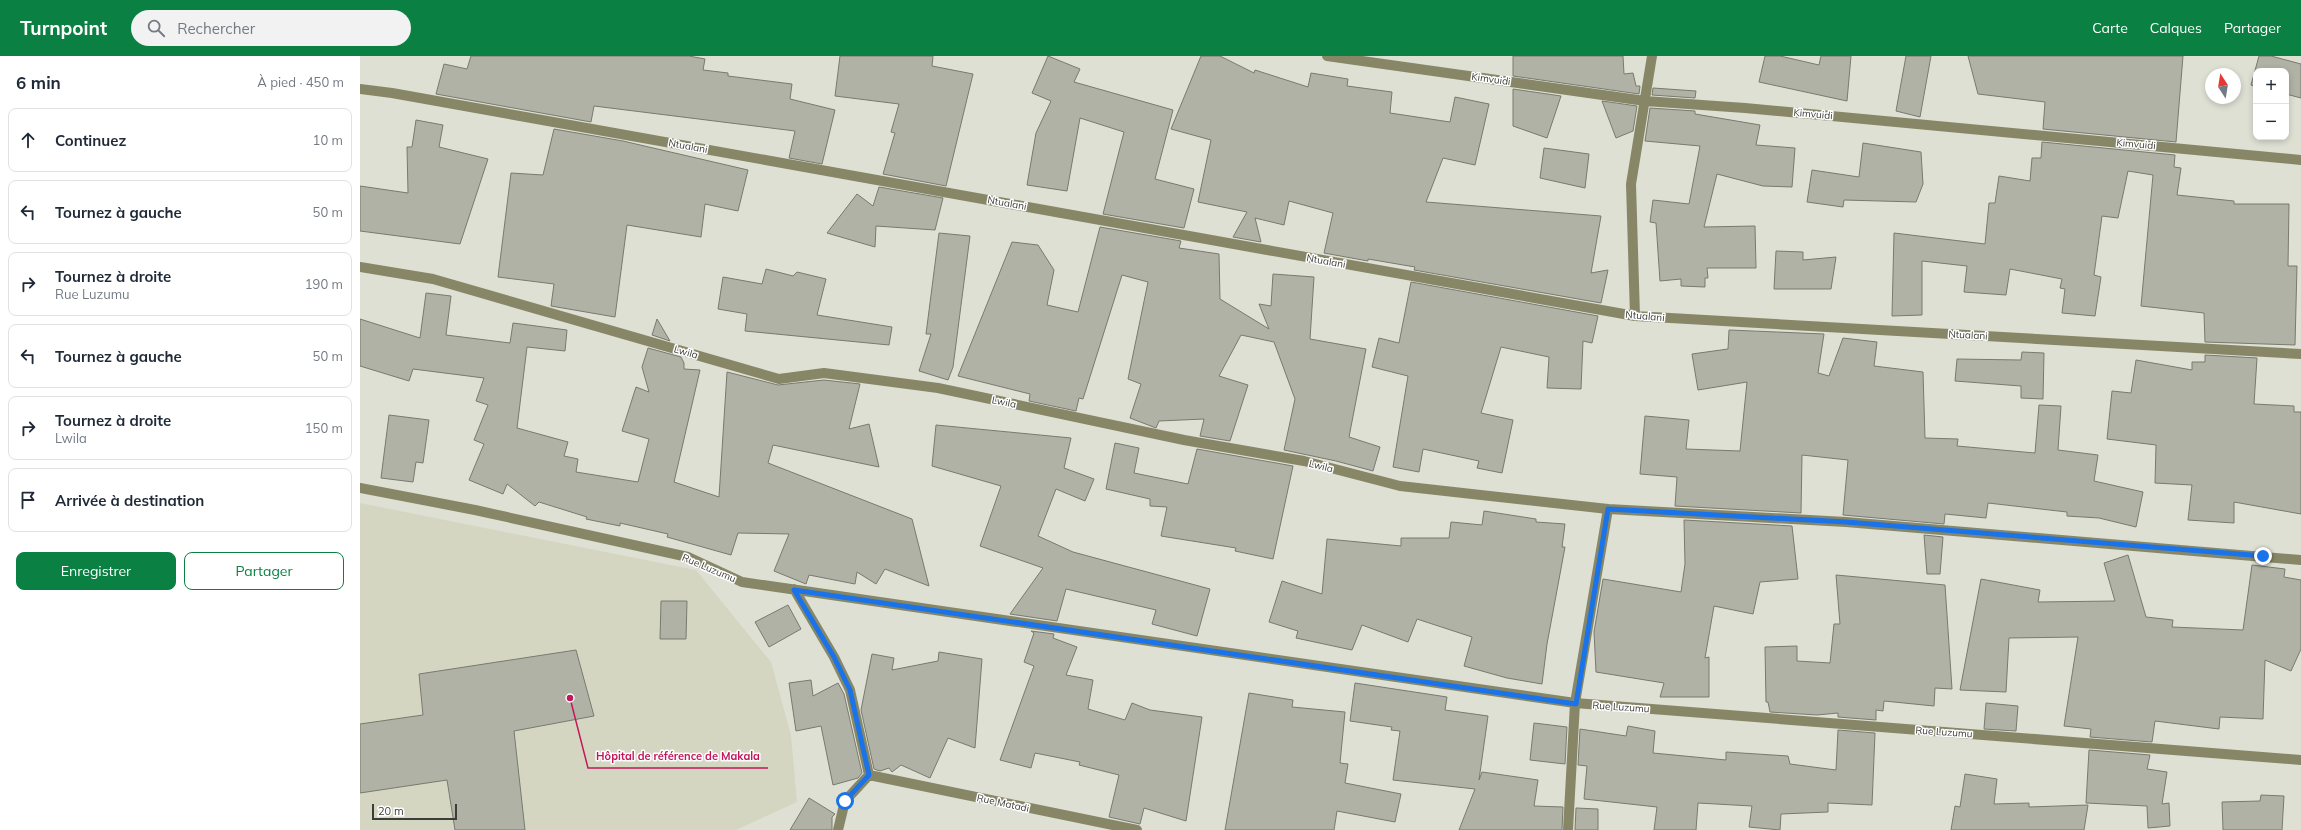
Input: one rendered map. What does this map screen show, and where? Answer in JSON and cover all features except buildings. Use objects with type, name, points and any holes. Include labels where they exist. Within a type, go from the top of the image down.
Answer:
[{"type":"street","name":"Kimvuidi","points":[[1327,56],[1645,101],[1752,108],[2301,160]]},
{"type":"street","points":[[1635,316],[1631,184],[1652,56]]},
{"type":"street","name":"Ntualani","points":[[360,89],[392,93],[1635,316],[2301,354]]},
{"type":"street","name":"Lwila","points":[[360,267],[433,279],[779,380],[824,373],[938,388],[1184,440],[1304,461],[1400,486],[1608,509],[1846,522],[2301,560]]},
{"type":"street","name":"Rue Luzumu","points":[[360,488],[476,510],[688,557],[742,582],[1576,704],[2301,760]]},
{"type":"street","points":[[1568,830],[1576,704],[1608,509]]},
{"type":"street","points":[[794,590],[834,657],[850,690],[869,775],[845,801],[838,830]]},
{"type":"street","name":"Rue Matadi","points":[[869,775],[1137,830]]},
{"type":"shaded area","points":[[360,503],[696,570],[771,662],[791,735],[797,802],[736,830],[360,830]]},
{"type":"place","name":"Hôpital de référence de Makala","points":[[570,698]]},
{"type":"route","points":[[845,801],[869,775],[850,690],[834,657],[794,590],[1576,704],[1608,509],[1846,522],[2263,556]]}]
